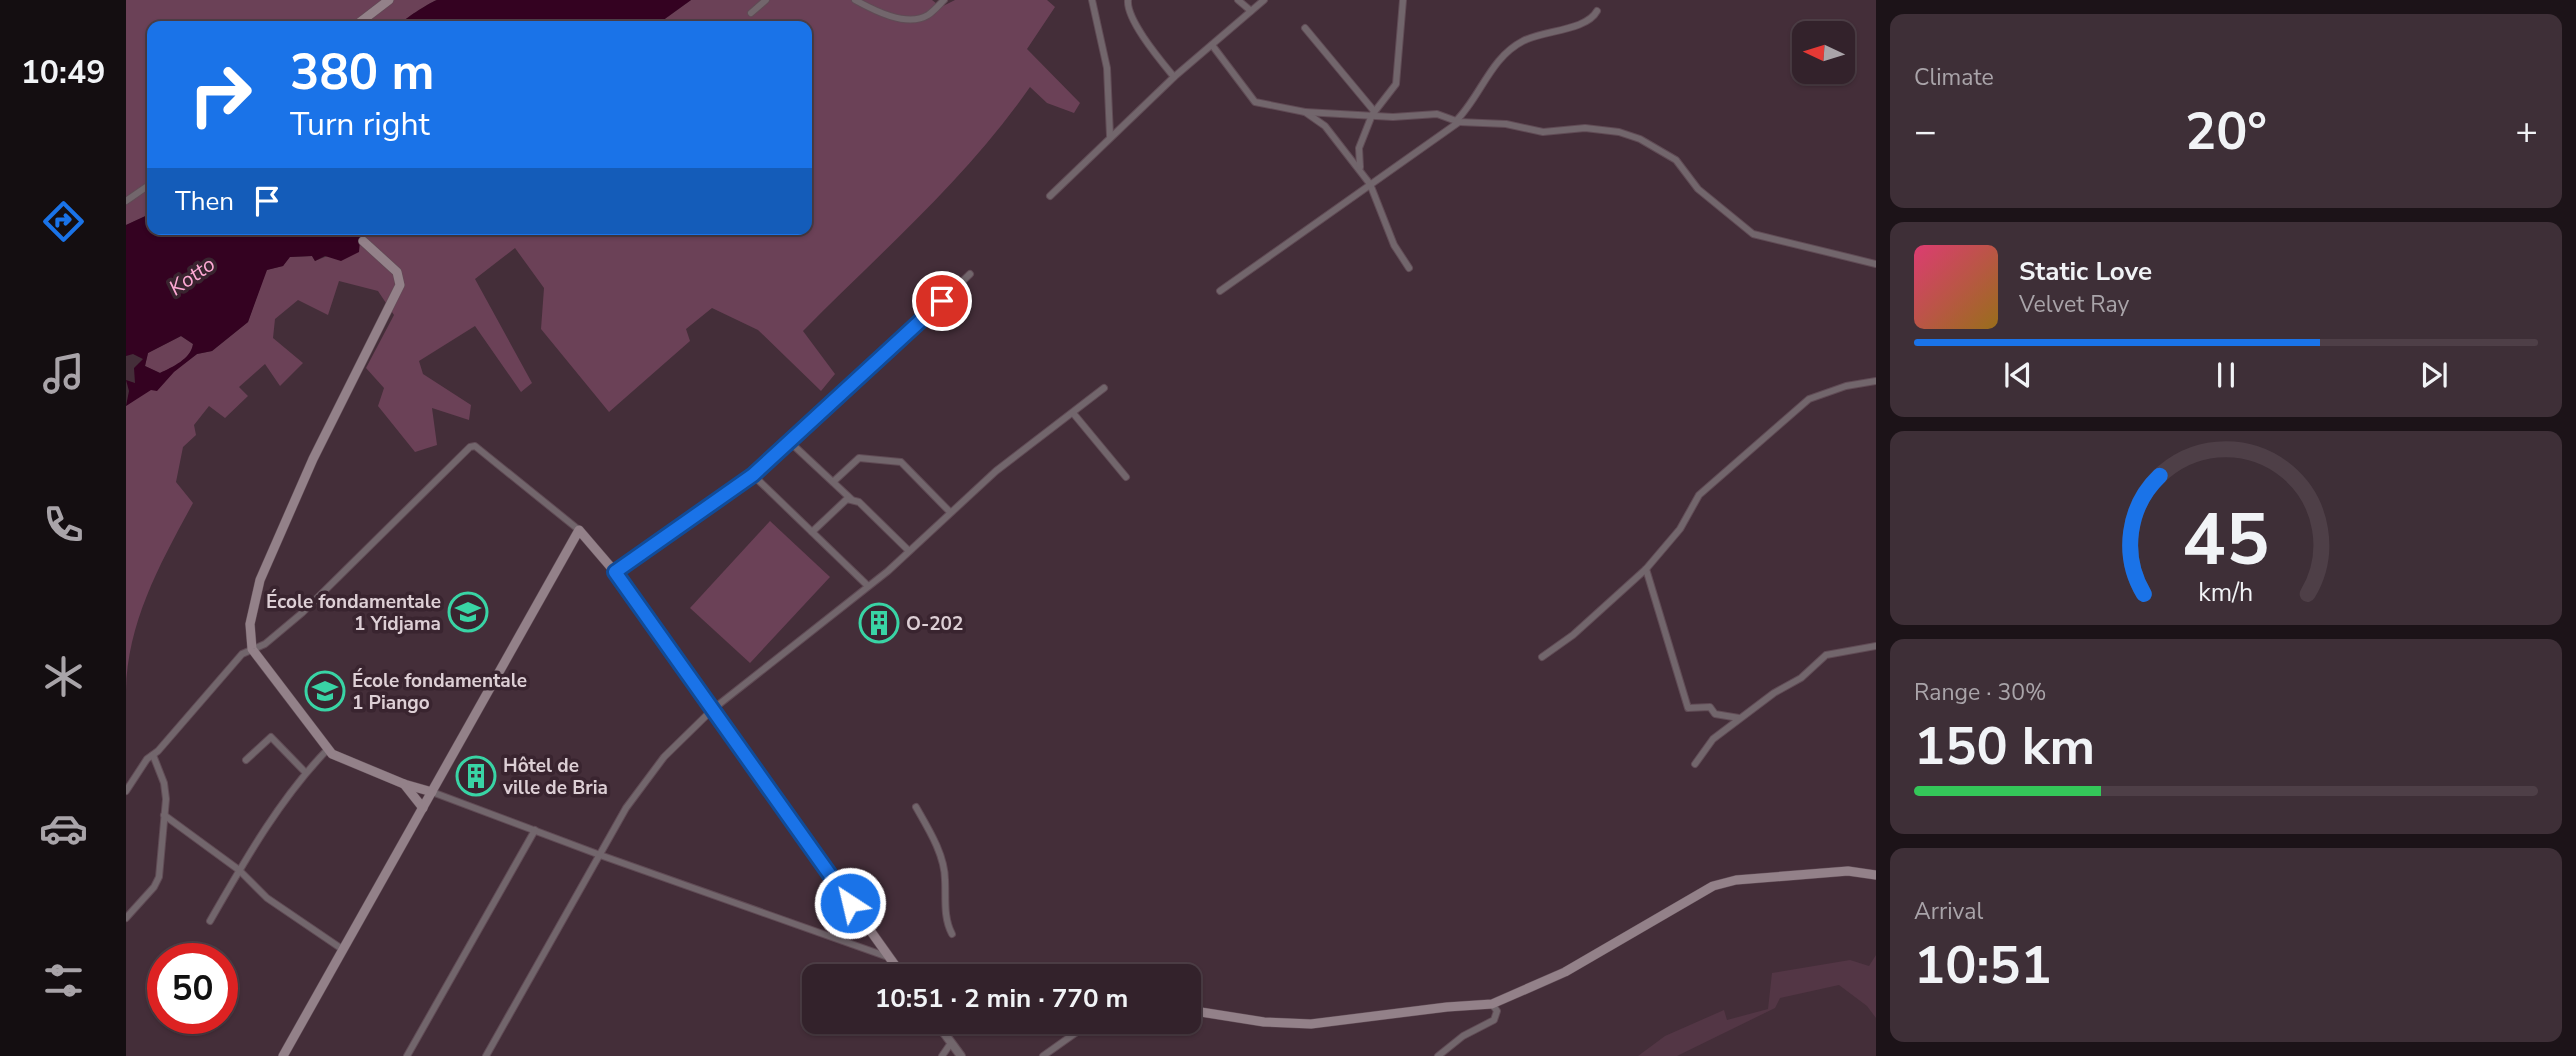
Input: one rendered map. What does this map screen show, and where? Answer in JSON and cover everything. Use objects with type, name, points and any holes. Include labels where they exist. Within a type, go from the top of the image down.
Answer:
[{"type":"main road","points":[[362,21],[389,0]]},
{"type":"main road","points":[[363,241],[397,272],[400,285],[313,459],[260,580],[250,624],[252,649],[328,749],[404,784],[432,792]]},
{"type":"main road","points":[[283,1056],[579,530],[615,572],[894,964]]},
{"type":"main road","points":[[404,784],[423,808]]},
{"type":"main road","points":[[1201,1012],[1259,1021],[1311,1024],[1492,1004],[1565,972],[1713,886],[1736,880],[1848,871],[1876,875]]},
{"type":"street","points":[[751,13],[766,0]]},
{"type":"street","points":[[855,0],[892,16],[919,18],[930,14],[944,0]]},
{"type":"street","points":[[1092,0],[1107,68],[1110,136]]},
{"type":"street","points":[[1128,0],[1128,9],[1149,46],[1174,78]]},
{"type":"street","points":[[1238,0],[1251,11]]},
{"type":"street","points":[[1050,197],[1110,136],[1264,0]]},
{"type":"street","points":[[1360,169],[1359,148],[1373,113],[1396,84],[1404,0]]},
{"type":"street","points":[[1220,291],[1458,122],[1492,68],[1512,48],[1527,39],[1590,22],[1597,11]]},
{"type":"street","points":[[1306,28],[1373,113]]},
{"type":"street","points":[[1212,45],[1255,102],[1305,112],[1437,114],[1458,122],[1506,124],[1547,133],[1597,128],[1635,137],[1676,160],[1698,189],[1753,234],[1876,264]]},
{"type":"street","points":[[1305,112],[1325,126],[1360,169],[1370,184],[1394,246],[1409,268]]},
{"type":"street","points":[[126,201],[147,186]]},
{"type":"street","points":[[615,572],[753,475],[970,274]]},
{"type":"street","points":[[1542,657],[1573,635],[1646,569],[1680,529],[1699,495],[1809,399],[1846,386],[1876,381]]},
{"type":"street","points":[[486,1056],[600,855],[653,769],[713,709],[868,586],[996,471],[1104,388]]},
{"type":"street","points":[[1073,413],[1126,477]]},
{"type":"street","points":[[790,443],[853,500],[875,516],[909,551]]},
{"type":"street","points":[[126,791],[153,755],[242,654],[265,644],[302,614],[392,521],[472,445],[579,530]]},
{"type":"street","points":[[833,482],[859,458],[901,462],[950,512]]},
{"type":"street","points":[[753,475],[868,586]]},
{"type":"street","points":[[812,532],[847,499],[853,500]]},
{"type":"street","points":[[1646,569],[1688,708],[1710,708],[1715,714],[1738,718]]},
{"type":"street","points":[[1695,764],[1711,741],[1738,718],[1801,678],[1826,655],[1876,646]]},
{"type":"street","points":[[246,760],[271,737],[305,772]]},
{"type":"street","points":[[210,921],[239,870],[305,772],[328,749]]},
{"type":"street","points":[[126,918],[157,882],[165,791],[153,755]]},
{"type":"street","points":[[432,792],[888,957]]},
{"type":"street","points":[[916,807],[931,834],[945,877],[945,920],[952,934]]},
{"type":"street","points":[[164,815],[239,870],[267,898],[342,949]]},
{"type":"street","points":[[407,1056],[535,830]]},
{"type":"street","points":[[1438,1056],[1462,1036],[1494,1020],[1497,1010],[1492,1004]]},
{"type":"street","points":[[946,1034],[961,1056]]},
{"type":"street","points":[[1042,1056],[1074,1034]]},
{"type":"street","points":[[942,1056],[951,1043]]},
{"type":"shaded area","points":[[126,0],[437,0],[404,21],[147,21],[147,215],[126,225]]},
{"type":"shaded area","points":[[691,0],[932,0],[941,7],[955,0],[1047,0],[1055,7],[1027,49],[1080,103],[1074,113],[1047,103],[1030,87],[951,184],[803,331],[835,374],[821,391],[758,330],[712,308],[686,329],[690,341],[609,412],[541,329],[544,288],[515,248],[475,279],[532,383],[521,392],[475,326],[419,361],[423,374],[471,405],[469,420],[432,408],[437,445],[415,452],[378,406],[384,388],[366,368],[394,315],[378,291],[339,281],[328,315],[298,300],[275,319],[273,338],[303,363],[280,386],[265,364],[239,387],[248,396],[225,418],[209,406],[194,425],[196,435],[183,447],[176,482],[193,503],[158,570],[139,617],[132,641],[126,691],[126,406],[197,354],[212,351],[248,322],[266,270],[283,266],[289,257],[312,256],[315,261],[350,247],[362,235],[812,235],[812,21],[662,21]]},
{"type":"shaded area","points":[[181,336],[193,344],[185,359],[160,373],[145,366],[148,353]]},
{"type":"shaded area","points":[[770,521],[830,577],[750,663],[690,608]]},
{"type":"shaded area","points":[[1876,955],[1876,1018],[1867,1006],[1839,985],[1780,998],[1775,1008],[1677,1056],[1638,1056],[1665,1036],[1724,1010],[1727,1020],[1768,1009],[1772,973],[1850,960],[1869,966]]},
{"type":"water","points":[[437,0],[691,0],[662,21],[404,21]]},
{"type":"water","name":"Kotto","points":[[147,215],[147,235],[363,235],[359,252],[341,261],[325,256],[315,261],[312,256],[290,257],[283,266],[267,270],[248,322],[212,351],[197,354],[174,372],[157,391],[151,390],[126,406],[129,391],[126,380],[135,383],[134,368],[143,359],[133,354],[126,356],[126,225]],"holes":[[[181,336],[193,344],[185,358],[160,373],[145,366],[148,353]]]},
{"type":"place","name":"École fondamentale 1 Yidjama","points":[[468,612]]},
{"type":"place","name":"O-202","points":[[879,623]]},
{"type":"place","name":"École fondamentale 1 Piango","points":[[325,691]]},
{"type":"place","name":"Hôtel de ville de Bria","points":[[476,776]]},
{"type":"route","points":[[850,903],[615,572],[753,475],[890,352],[942,301]]}]
